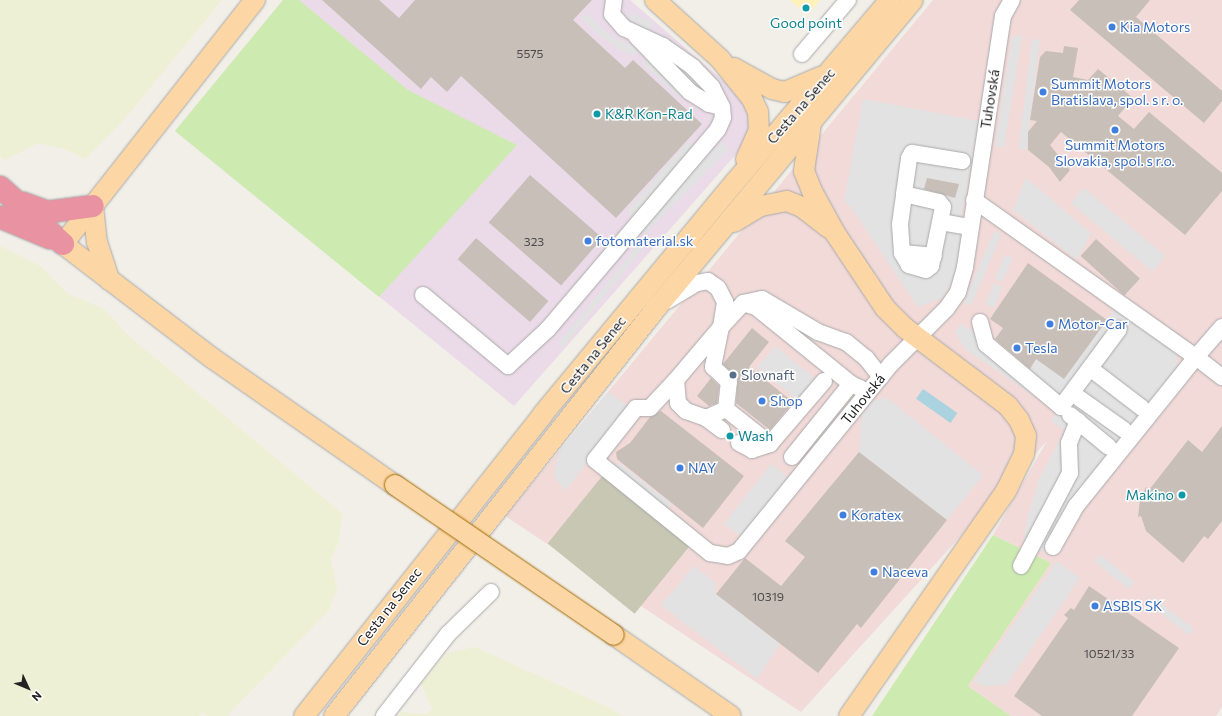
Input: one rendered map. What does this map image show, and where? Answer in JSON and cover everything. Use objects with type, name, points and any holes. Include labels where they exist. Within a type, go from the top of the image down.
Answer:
[{"type":"highway","points":[[0,187],[18,201],[63,244]]},
{"type":"highway","points":[[18,201],[48,212],[93,206]]},
{"type":"highway","points":[[0,217],[63,244]]},
{"type":"main road","points":[[255,0],[63,244],[212,358],[731,716]]},
{"type":"main road","points":[[655,0],[720,59],[749,78],[785,92],[830,72]]},
{"type":"main road","name":"Cesta na Senec","points":[[304,716],[459,518],[735,182],[890,0]]},
{"type":"main road","name":"Cesta na Senec","points":[[334,716],[658,306],[913,0]]},
{"type":"main road","points":[[720,59],[752,99],[758,112],[759,130],[735,182]]},
{"type":"main road","points":[[812,121],[804,171],[835,233],[885,308],[919,338],[1008,406],[1022,424],[1026,445],[1006,491],[849,716]]},
{"type":"main road","points":[[716,236],[749,212],[775,201],[802,206],[835,233]]},
{"type":"main road","points":[[93,206],[97,242],[109,280]]},
{"type":"street","points":[[423,295],[508,366],[548,330],[718,129],[723,118],[722,107],[718,95],[693,67],[663,46],[634,33],[612,14],[614,0]]},
{"type":"street","points":[[802,54],[848,0]]},
{"type":"street","name":"Tuhovská","points":[[676,380],[650,408],[636,408],[595,460],[710,553],[728,556],[739,551],[807,469],[880,377],[919,338],[958,292],[965,267],[1003,16],[1012,0]]},
{"type":"street","points":[[904,194],[940,202],[943,207],[934,256],[931,266],[926,270],[909,265],[902,253],[900,224],[904,194],[912,153],[962,161]]},
{"type":"street","points":[[974,200],[1222,377]]},
{"type":"street","points":[[941,222],[970,227]]},
{"type":"street","points":[[658,306],[697,283],[708,281],[718,288],[725,302],[713,367],[729,382],[726,409]]},
{"type":"street","points":[[722,430],[706,418],[686,411],[678,403],[676,380],[743,303],[762,299],[818,332],[846,342],[866,358],[880,377]]},
{"type":"street","points":[[743,303],[756,307],[851,384],[868,392]]},
{"type":"street","points":[[980,322],[986,344],[1109,447]]},
{"type":"street","points":[[1053,546],[1076,506],[1222,327]]},
{"type":"street","points":[[1061,407],[1091,369],[1119,328]]},
{"type":"street","points":[[1091,369],[1142,408]]},
{"type":"street","points":[[739,443],[752,450],[772,443],[824,381]]},
{"type":"street","points":[[792,457],[851,384]]},
{"type":"street","points":[[1072,393],[1124,430]]},
{"type":"street","points":[[706,418],[726,409]]},
{"type":"street","points":[[726,409],[807,469]]},
{"type":"street","points":[[1021,566],[1070,473],[1070,443],[1078,421]]},
{"type":"street","points":[[384,716],[448,634],[491,592]]},
{"type":"shaded area","points":[[0,0],[222,0],[124,120],[85,159],[64,149],[38,143],[5,160],[0,156]]},
{"type":"shaded area","points":[[283,0],[630,0],[732,88],[748,110],[750,125],[746,143],[514,406],[175,131]]},
{"type":"shaded area","points":[[933,0],[1222,0],[1222,707],[1216,716],[1011,716],[968,686],[1051,563],[993,535],[1047,441],[801,712],[505,516]]},
{"type":"shaded area","points":[[632,12],[653,23],[649,30],[628,19]]},
{"type":"shaded area","points":[[586,13],[611,36],[639,49],[636,55],[620,50],[602,37],[581,19]]},
{"type":"shaded area","points":[[1015,35],[1022,36],[1004,148],[995,146],[1012,37]]},
{"type":"shaded area","points":[[1032,39],[1040,40],[1026,150],[1018,149]]},
{"type":"shaded area","points":[[670,55],[699,81],[687,94],[678,97],[642,63],[647,58]]},
{"type":"shaded area","points":[[863,99],[979,121],[961,219],[960,269],[943,298],[918,307],[853,210],[844,201]]},
{"type":"shaded area","points":[[688,141],[696,148],[635,218],[627,211]]},
{"type":"shaded area","points":[[722,142],[729,149],[645,233],[638,226]]},
{"type":"shaded area","points":[[1026,178],[1091,233],[1077,260],[1013,210]]},
{"type":"shaded area","points":[[1084,188],[1165,256],[1152,271],[1071,203]]},
{"type":"shaded area","points":[[994,231],[1001,234],[971,305],[964,302]]},
{"type":"shaded area","points":[[638,245],[643,249],[563,347],[558,344]]},
{"type":"shaded area","points":[[0,246],[42,267],[68,294],[103,308],[130,337],[342,513],[339,541],[331,559],[337,590],[329,610],[227,716],[208,716],[203,712],[199,716],[0,716]]},
{"type":"shaded area","points":[[1005,255],[1012,258],[1002,282],[995,279]]},
{"type":"shaded area","points":[[994,283],[1002,286],[994,308],[986,304]]},
{"type":"shaded area","points":[[1115,309],[1176,353],[1178,366],[1041,552],[1031,549],[1023,542],[1029,512],[1039,480],[1064,431],[1051,420],[1057,412],[965,349],[955,332],[961,324],[975,334],[980,328],[992,343],[1029,370],[1036,359],[1064,378]]},
{"type":"shaded area","points":[[775,346],[815,378],[797,400],[757,368]]},
{"type":"shaded area","points":[[608,392],[630,408],[565,491],[554,476],[559,451]]},
{"type":"shaded area","points":[[886,397],[983,475],[947,520],[859,452],[862,415],[872,402]]},
{"type":"shaded area","points":[[618,462],[672,504],[665,512],[612,470]]},
{"type":"shaded area","points":[[771,464],[789,478],[742,538],[724,524]]},
{"type":"shaded area","points":[[603,475],[690,545],[635,614],[548,543]]},
{"type":"shaded area","points":[[1100,555],[1135,582],[1129,589],[1094,562]]},
{"type":"shaded area","points":[[1057,561],[1080,578],[1006,685],[982,686],[974,681]]},
{"type":"shaded area","points":[[694,566],[715,583],[716,594],[780,644],[757,679],[661,605]]},
{"type":"shaded area","points":[[1153,597],[1194,629],[1189,635],[1148,603]]},
{"type":"shaded area","points":[[475,647],[610,708],[623,716],[397,716],[401,712],[427,714],[432,709],[421,683],[447,653]]},
{"type":"green space","points":[[283,0],[299,0],[408,90],[517,145],[379,297],[175,131]]},
{"type":"green space","points":[[993,535],[1051,563],[968,686],[1011,716],[872,716]]},
{"type":"sand","name":"Good point","points":[[790,0],[820,0],[807,15]]},
{"type":"water","points":[[923,389],[957,413],[951,423],[916,399]]},
{"type":"building","name":"K&R Kon-Rad","points":[[322,0],[379,0],[399,18],[415,0],[592,0],[573,20],[625,68],[633,60],[702,124],[616,218],[461,76],[447,92],[431,77],[421,89]]},
{"type":"building","points":[[1079,0],[1150,0],[1136,17],[1222,91],[1222,101],[1204,123],[1070,10]]},
{"type":"building","name":"Summit Motors Slovakia, spol. s r.o.","points":[[1064,46],[1078,48],[1073,77],[1088,80],[1098,69],[1133,98],[1118,116],[1134,129],[1149,112],[1222,173],[1222,191],[1185,235],[1061,132],[1050,145],[1070,170],[1060,182],[1049,167],[1028,150],[1028,132],[1037,121],[1030,120],[1040,57],[1046,51],[1063,53]]},
{"type":"building","points":[[530,175],[602,238],[561,286],[489,223]]},
{"type":"building","points":[[927,178],[959,184],[955,198],[924,189]]},
{"type":"building","points":[[476,238],[548,301],[530,322],[458,259]]},
{"type":"building","points":[[1096,239],[1140,278],[1124,296],[1081,256]]},
{"type":"building","name":"Motor-Car","points":[[1028,263],[1107,320],[1064,379],[1036,359],[1030,369],[995,339],[1003,328],[990,319]]},
{"type":"building","points":[[752,328],[769,342],[749,367],[793,402],[770,430],[736,403],[738,379],[723,364]]},
{"type":"building","points":[[711,378],[719,386],[717,403],[709,406],[697,396]]},
{"type":"building","name":"NAY","points":[[661,411],[744,476],[703,528],[617,459],[616,452],[630,443],[650,417]]},
{"type":"building","name":"Makino","points":[[1222,426],[1222,521],[1208,539],[1204,536],[1183,563],[1146,531],[1141,516],[1138,517],[1140,500],[1146,487],[1149,490],[1188,440],[1202,452]]},
{"type":"building","points":[[859,452],[947,520],[861,628],[857,624],[818,673],[716,594],[745,558],[781,586],[805,557],[785,541]]},
{"type":"building","points":[[1089,586],[1179,648],[1132,716],[1042,716],[1014,696],[1068,618],[1064,615],[1071,608],[1074,610]]},
{"type":"place","name":"Good point","points":[[806,8]]},
{"type":"place","name":"Kia Motors","points":[[1112,27]]},
{"type":"place","name":"Summit Motors Bratislava, spol. s r. o.","points":[[1043,92]]},
{"type":"place","name":"K&R Kon-Rad","points":[[597,114]]},
{"type":"place","name":"Summit Motors Slovakia, spol. s r.o.","points":[[1115,130]]},
{"type":"place","name":"fotomaterial.sk","points":[[588,241]]},
{"type":"place","name":"Motor-Car","points":[[1050,324]]},
{"type":"place","name":"Tesla","points":[[1017,348]]},
{"type":"place","name":"Slovnaft","points":[[733,375]]},
{"type":"place","name":"Shop","points":[[762,401]]},
{"type":"place","name":"Wash","points":[[730,436]]},
{"type":"place","name":"NAY","points":[[680,468]]},
{"type":"place","name":"Makino","points":[[1182,495]]},
{"type":"place","name":"Koratex","points":[[843,515]]},
{"type":"place","name":"Naceva","points":[[874,572]]},
{"type":"place","name":"ASBIS SK","points":[[1095,606]]}]
